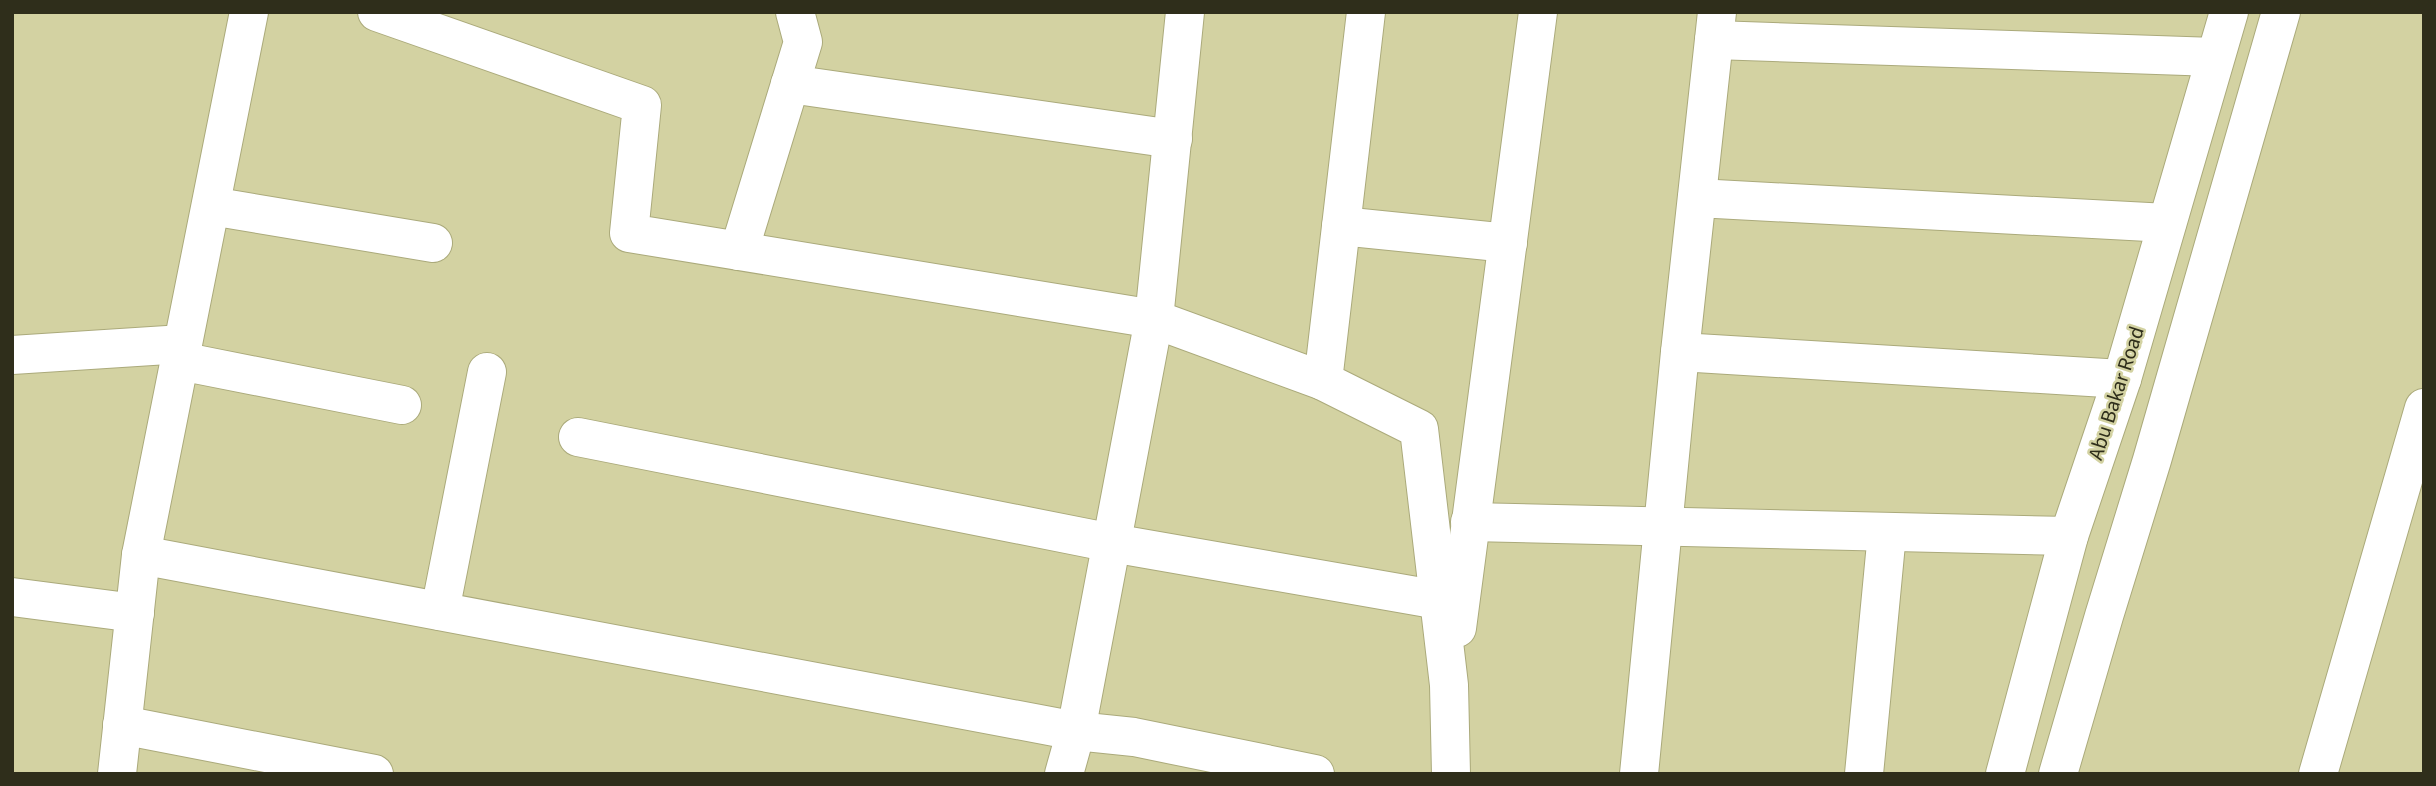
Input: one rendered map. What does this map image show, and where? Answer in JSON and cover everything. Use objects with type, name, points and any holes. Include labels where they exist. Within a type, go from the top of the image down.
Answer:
[{"type":"street","points":[[117,774],[141,555],[249,12]]},
{"type":"street","points":[[377,12],[642,105],[629,233],[1154,319],[1323,381],[1419,429],[1449,685],[1451,774]]},
{"type":"street","points":[[738,251],[803,42],[795,12]]},
{"type":"street","points":[[1064,774],[1076,731],[1154,319],[1185,12]]},
{"type":"street","points":[[1323,381],[1366,12]]},
{"type":"street","points":[[1449,685],[1538,12]]},
{"type":"street","name":"Abu Bakar Road","points":[[2005,774],[2069,536],[2122,379],[2229,12]]},
{"type":"street","points":[[2058,774],[2281,12]]},
{"type":"street","points":[[1639,774],[1715,26],[2215,57]]},
{"type":"street","points":[[790,84],[1173,139]]},
{"type":"street","points":[[1697,198],[2167,223]]},
{"type":"street","points":[[211,206],[433,243]]},
{"type":"street","points":[[1341,226],[1508,243]]},
{"type":"street","points":[[1680,352],[2122,379]]},
{"type":"street","points":[[12,355],[182,353],[402,405]]},
{"type":"street","points":[[440,611],[487,372]]},
{"type":"street","points":[[2319,774],[2424,408]]},
{"type":"street","points":[[578,437],[1112,543],[1439,600]]},
{"type":"street","points":[[1471,522],[2069,536]]},
{"type":"street","points":[[1864,774],[1888,533]]},
{"type":"street","points":[[141,555],[1076,731],[1134,737],[1315,774]]},
{"type":"street","points":[[12,597],[135,613]]},
{"type":"street","points":[[122,726],[374,774]]}]
